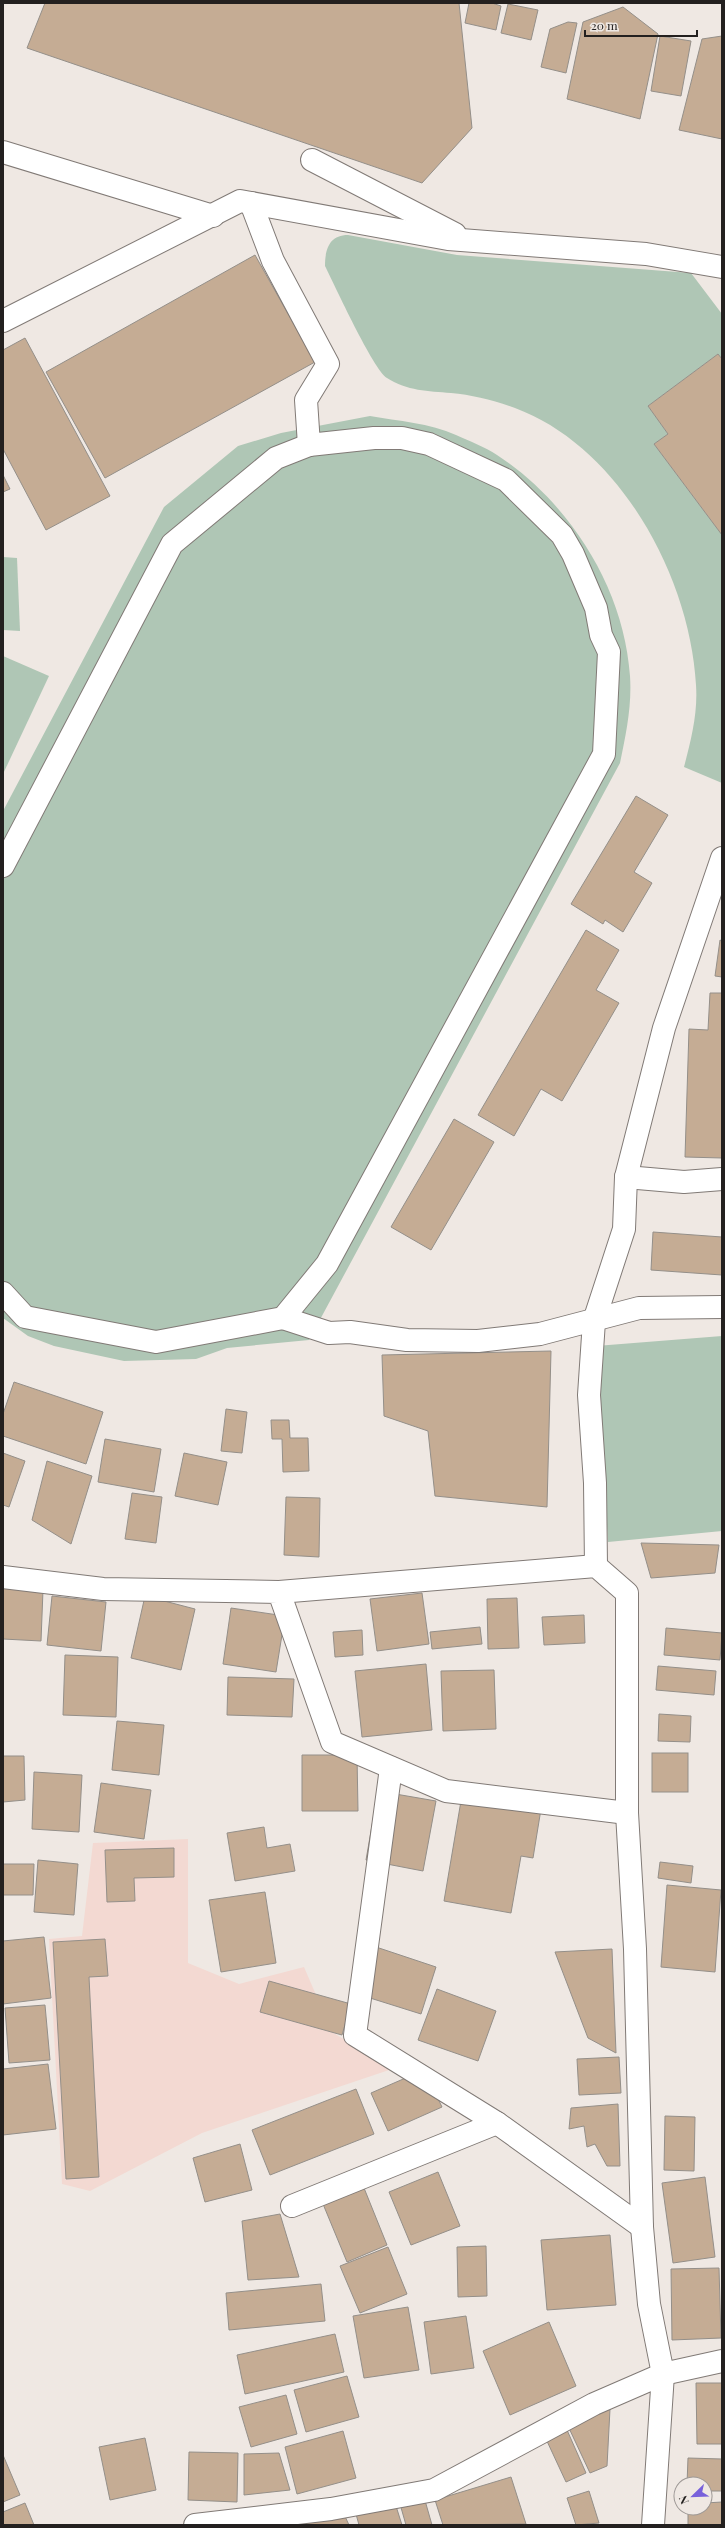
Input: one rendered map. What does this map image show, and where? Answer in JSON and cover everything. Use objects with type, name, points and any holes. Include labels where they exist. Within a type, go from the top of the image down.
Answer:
[{"type":"street","points":[[3,152],[213,216]]},
{"type":"street","points":[[312,160],[471,241]]},
{"type":"street","points":[[3,321],[240,201],[448,239],[646,254],[722,268]]},
{"type":"street","points":[[251,203],[273,261],[328,364],[306,400],[309,445]]},
{"type":"street","points":[[3,866],[172,544],[276,458],[309,445],[374,438],[402,438],[429,444],[506,480],[562,535],[573,554],[596,608],[601,635],[609,652],[604,754],[327,1264],[283,1318]]},
{"type":"street","points":[[596,1566],[595,1483],[589,1395],[594,1322],[624,1229],[626,1177],[664,1028],[722,858]]},
{"type":"street","points":[[626,1177],[684,1182],[722,1179]]},
{"type":"street","points":[[3,1293],[25,1317],[156,1342],[283,1318],[329,1333],[350,1332],[378,1337],[435,1341],[478,1341],[540,1334],[594,1322],[639,1308],[722,1307]]},
{"type":"street","points":[[3,1577],[103,1589],[279,1592],[596,1566],[627,1592],[627,1813],[635,1957],[642,2228],[649,2304],[663,2374],[653,2525]]},
{"type":"street","points":[[279,1592],[332,1742],[446,1791],[627,1813]]},
{"type":"street","points":[[391,1768],[355,2035],[497,2123],[642,2228]]},
{"type":"street","points":[[292,2206],[497,2123]]},
{"type":"street","points":[[195,2525],[331,2509],[434,2490],[594,2404],[663,2374],[722,2361]]},
{"type":"shaded area","points":[[188,1839],[188,1963],[239,1984],[304,1967],[332,2032],[392,2069],[202,2133],[90,2191],[62,2184],[49,1939],[82,1936],[93,1843]]},
{"type":"green space","points":[[348,235],[457,255],[691,273],[722,314],[722,359],[718,354],[648,406],[668,434],[654,444],[722,535],[722,783],[684,767],[696,706],[696,685],[691,644],[680,602],[664,560],[643,521],[617,484],[587,453],[553,427],[515,408],[483,398],[410,388],[402,386],[387,378],[373,360],[364,344],[325,266],[329,244],[336,238]]},
{"type":"green space","points":[[370,416],[436,428],[487,449],[523,475],[548,497],[570,523],[589,550],[605,580],[617,611],[626,643],[630,676],[630,698],[620,763],[309,1340],[227,1348],[196,1359],[124,1361],[54,1346],[28,1336],[3,1318],[3,811],[164,507],[238,446],[281,433]]},
{"type":"green space","points":[[3,557],[17,558],[20,631],[3,630]]},
{"type":"green space","points":[[3,656],[49,676],[3,774]]},
{"type":"green space","points":[[722,1336],[722,1531],[608,1542],[596,1346]]},
{"type":"building","points":[[45,3],[459,3],[472,128],[422,183],[27,48]]},
{"type":"building","points":[[469,3],[492,3],[501,6],[496,30],[465,23]]},
{"type":"building","points":[[508,4],[538,10],[531,40],[501,33]]},
{"type":"building","points":[[623,7],[658,34],[640,119],[567,99],[583,22]]},
{"type":"building","points":[[568,22],[577,23],[566,73],[541,67],[550,29]]},
{"type":"building","points":[[660,36],[691,41],[681,96],[651,91]]},
{"type":"building","points":[[722,36],[722,139],[679,130],[702,39]]},
{"type":"building","points":[[255,255],[315,362],[105,478],[46,372]]},
{"type":"building","points":[[25,338],[110,496],[46,530],[3,449],[3,350]]},
{"type":"building","points":[[718,354],[722,359],[722,535],[654,444],[668,434],[648,406]]},
{"type":"building","points":[[3,475],[10,489],[3,492]]},
{"type":"building","points":[[636,796],[668,815],[634,872],[652,883],[623,932],[605,920],[603,924],[571,904]]},
{"type":"building","points":[[586,930],[619,950],[596,990],[619,1003],[562,1101],[541,1089],[514,1136],[478,1115]]},
{"type":"building","points":[[720,940],[722,941],[722,977],[715,976]]},
{"type":"building","points":[[710,993],[722,993],[722,1158],[685,1157],[689,1029],[708,1030]]},
{"type":"building","points":[[454,1119],[494,1142],[431,1250],[391,1227]]},
{"type":"building","points":[[653,1232],[722,1237],[722,1275],[651,1270]]},
{"type":"building","points":[[551,1351],[547,1507],[435,1496],[428,1431],[384,1416],[382,1355]]},
{"type":"building","points":[[14,1382],[103,1412],[86,1464],[3,1436],[3,1414]]},
{"type":"building","points":[[226,1409],[247,1412],[242,1453],[221,1451]]},
{"type":"building","points":[[271,1420],[289,1420],[290,1438],[308,1438],[309,1471],[283,1472],[282,1439],[272,1439]]},
{"type":"building","points":[[105,1439],[161,1449],[154,1492],[98,1482]]},
{"type":"building","points":[[3,1453],[25,1461],[9,1507],[3,1505]]},
{"type":"building","points":[[184,1453],[227,1462],[218,1505],[175,1496]]},
{"type":"building","points":[[47,1461],[92,1476],[71,1544],[32,1520]]},
{"type":"building","points":[[132,1493],[162,1497],[156,1543],[125,1539]]},
{"type":"building","points":[[286,1497],[320,1498],[319,1557],[284,1555]]},
{"type":"building","points":[[641,1543],[719,1545],[715,1573],[651,1578]]},
{"type":"building","points":[[3,1588],[43,1590],[41,1641],[3,1639]]},
{"type":"building","points":[[422,1593],[429,1644],[377,1651],[370,1599]]},
{"type":"building","points":[[52,1596],[106,1602],[101,1651],[47,1645]]},
{"type":"building","points":[[145,1596],[195,1609],[181,1670],[131,1658]]},
{"type":"building","points":[[517,1598],[519,1648],[488,1649],[487,1599]]},
{"type":"building","points":[[231,1608],[285,1616],[276,1672],[223,1664]]},
{"type":"building","points":[[584,1615],[585,1643],[544,1645],[542,1617]]},
{"type":"building","points":[[480,1627],[482,1644],[432,1649],[430,1632]]},
{"type":"building","points":[[666,1628],[722,1633],[720,1660],[664,1655]]},
{"type":"building","points":[[362,1630],[363,1655],[335,1657],[333,1632]]},
{"type":"building","points":[[65,1655],[118,1657],[116,1717],[63,1715]]},
{"type":"building","points":[[426,1664],[432,1730],[362,1737],[355,1671]]},
{"type":"building","points":[[658,1666],[716,1671],[714,1695],[656,1690]]},
{"type":"building","points":[[494,1670],[496,1729],[443,1731],[441,1671]]},
{"type":"building","points":[[228,1677],[294,1679],[292,1717],[227,1715]]},
{"type":"building","points":[[659,1714],[691,1716],[690,1742],[658,1741]]},
{"type":"building","points":[[117,1721],[164,1725],[159,1775],[112,1770]]},
{"type":"building","points":[[652,1753],[688,1753],[688,1792],[652,1792]]},
{"type":"building","points":[[302,1755],[357,1755],[358,1811],[302,1811]]},
{"type":"building","points":[[3,1756],[24,1756],[25,1800],[3,1802]]},
{"type":"building","points":[[34,1772],[82,1775],[79,1832],[32,1829]]},
{"type":"building","points":[[101,1783],[151,1790],[144,1839],[94,1832]]},
{"type":"building","points":[[378,1791],[436,1801],[423,1871],[366,1860]]},
{"type":"building","points":[[462,1795],[541,1809],[533,1858],[521,1856],[511,1913],[444,1901]]},
{"type":"building","points":[[264,1827],[267,1848],[290,1844],[295,1871],[235,1881],[227,1833]]},
{"type":"building","points":[[174,1848],[174,1877],[134,1878],[135,1901],[107,1902],[105,1850]]},
{"type":"building","points":[[38,1860],[78,1864],[74,1915],[34,1912]]},
{"type":"building","points":[[660,1862],[693,1866],[691,1883],[658,1878]]},
{"type":"building","points":[[3,1864],[34,1864],[33,1895],[3,1895]]},
{"type":"building","points":[[667,1885],[721,1890],[715,1972],[661,1967]]},
{"type":"building","points":[[265,1892],[276,1963],[221,1972],[209,1900]]},
{"type":"building","points":[[44,1937],[51,1998],[3,2004],[3,1941]]},
{"type":"building","points":[[105,1939],[108,1976],[89,1977],[99,2177],[66,2179],[53,1942]]},
{"type":"building","points":[[367,1944],[436,1967],[421,2014],[351,1992]]},
{"type":"building","points":[[612,1949],[616,2053],[588,2038],[555,1952]]},
{"type":"building","points":[[269,1981],[351,2004],[342,2035],[260,2012]]},
{"type":"building","points":[[437,1989],[496,2011],[478,2061],[418,2040]]},
{"type":"building","points":[[45,2005],[50,2060],[9,2063],[5,2008]]},
{"type":"building","points":[[619,2057],[621,2093],[579,2095],[577,2059]]},
{"type":"building","points":[[48,2064],[56,2129],[3,2135],[3,2069]]},
{"type":"building","points":[[424,2070],[442,2107],[388,2131],[371,2093]]},
{"type":"building","points":[[356,2089],[374,2134],[270,2175],[252,2130]]},
{"type":"building","points":[[618,2104],[620,2166],[607,2166],[595,2144],[587,2147],[584,2126],[569,2129],[571,2108]]},
{"type":"building","points":[[665,2116],[695,2117],[694,2171],[664,2170]]},
{"type":"building","points":[[240,2144],[252,2190],[205,2202],[193,2158]]},
{"type":"building","points":[[438,2172],[460,2226],[411,2245],[389,2192]]},
{"type":"building","points":[[705,2177],[715,2257],[673,2263],[662,2183]]},
{"type":"building","points":[[364,2188],[387,2245],[347,2262],[323,2204]]},
{"type":"building","points":[[280,2214],[299,2277],[248,2280],[242,2221]]},
{"type":"building","points":[[610,2235],[616,2305],[547,2310],[541,2240]]},
{"type":"building","points":[[486,2246],[487,2296],[458,2297],[457,2247]]},
{"type":"building","points":[[388,2247],[407,2294],[360,2313],[340,2266]]},
{"type":"building","points":[[719,2268],[721,2338],[672,2340],[671,2269]]},
{"type":"building","points":[[321,2284],[325,2321],[229,2330],[226,2293]]},
{"type":"building","points":[[408,2307],[419,2370],[364,2378],[353,2316]]},
{"type":"building","points":[[466,2316],[474,2368],[431,2374],[424,2322]]},
{"type":"building","points":[[549,2322],[576,2386],[510,2415],[483,2351]]},
{"type":"building","points":[[335,2334],[344,2372],[245,2394],[237,2355]]},
{"type":"building","points":[[347,2376],[359,2417],[306,2432],[294,2390]]},
{"type":"building","points":[[696,2383],[722,2383],[722,2444],[697,2444]]},
{"type":"building","points":[[286,2395],[297,2434],[251,2447],[239,2407]]},
{"type":"building","points":[[610,2409],[607,2466],[590,2473],[568,2426]]},
{"type":"building","points":[[567,2430],[586,2473],[566,2482],[546,2439]]},
{"type":"building","points":[[343,2431],[356,2478],[297,2494],[285,2447]]},
{"type":"building","points":[[145,2438],[156,2490],[110,2500],[99,2447]]},
{"type":"building","points":[[189,2452],[238,2453],[237,2502],[188,2500]]},
{"type":"building","points":[[279,2453],[290,2490],[244,2495],[244,2454]]},
{"type":"building","points":[[3,2455],[20,2495],[3,2502]]},
{"type":"building","points":[[688,2458],[722,2459],[722,2491],[713,2491],[713,2476],[687,2476]]},
{"type":"building","points":[[511,2477],[526,2524],[443,2525],[435,2500]]},
{"type":"building","points":[[589,2491],[599,2523],[576,2525],[567,2498]]},
{"type":"building","points":[[424,2497],[432,2525],[406,2525],[400,2504]]},
{"type":"building","points":[[722,2502],[722,2525],[688,2525],[688,2516],[713,2516],[713,2503]]},
{"type":"building","points":[[25,2503],[34,2525],[3,2525],[3,2512]]},
{"type":"building","points":[[395,2503],[402,2525],[359,2525],[356,2514]]},
{"type":"building","points":[[343,2512],[349,2525],[304,2525],[303,2521]]}]
